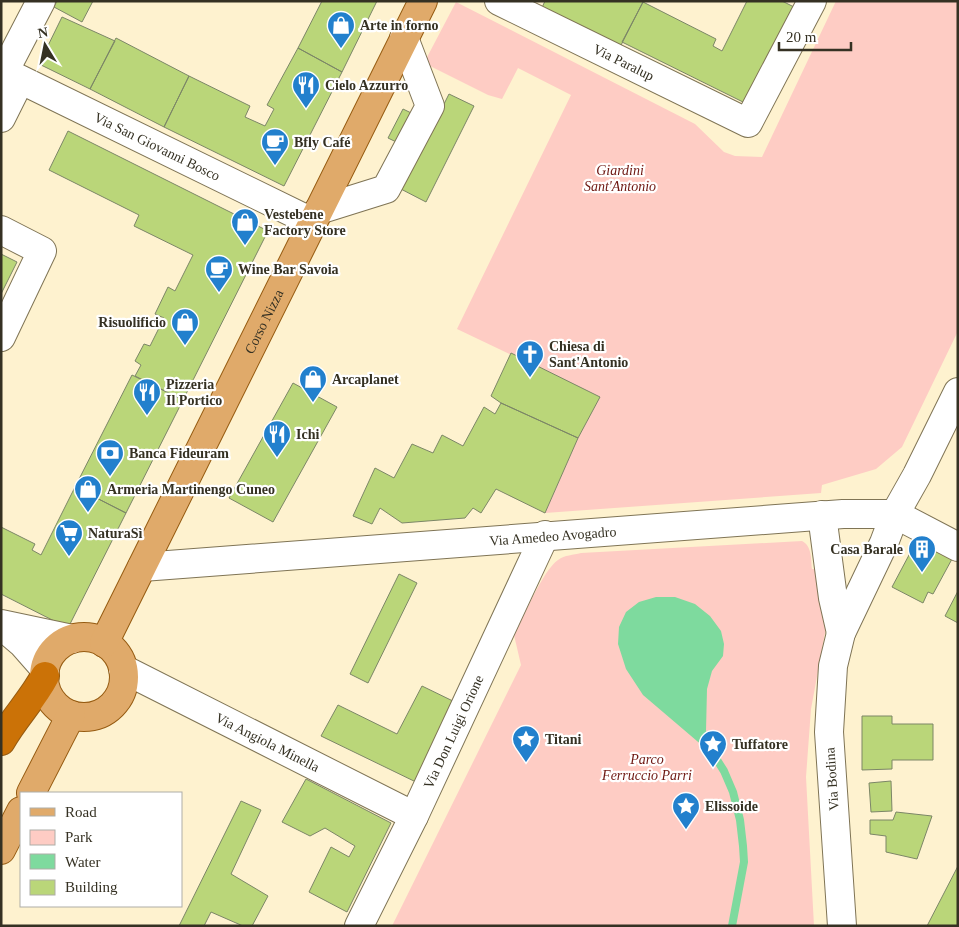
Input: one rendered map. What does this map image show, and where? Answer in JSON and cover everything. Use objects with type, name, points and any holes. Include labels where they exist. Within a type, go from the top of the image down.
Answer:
[{"type":"highway","points":[[1,741],[20,711],[40,685],[45,672]]},
{"type":"main road","name":"Corso Nizza","points":[[104,643],[422,1]]},
{"type":"main road","points":[[94,639],[104,643],[113,650],[123,669],[124,681],[121,692],[106,711],[95,715],[83,717],[62,711],[52,700],[45,686],[45,672],[49,659],[54,651],[72,640],[94,639]]},
{"type":"main road","points":[[32,792],[71,715]]},
{"type":"main road","points":[[1,850],[20,813]]},
{"type":"street","points":[[1,118],[9,74],[41,1]]},
{"type":"street","name":"Via Paralup","points":[[499,1],[748,123],[812,1]]},
{"type":"street","points":[[316,216],[386,189],[430,106],[404,38]]},
{"type":"street","name":"Via San Giovanni Bosco","points":[[9,74],[316,216]]},
{"type":"street","points":[[1,230],[42,251],[1,337]]},
{"type":"street","name":"Via Bodina","points":[[842,926],[829,732],[833,666],[841,633],[884,543],[895,514],[918,475],[958,392]]},
{"type":"street","name":"Via Amedeo Avogadro","points":[[142,567],[822,515],[895,514],[958,546]]},
{"type":"street","name":"Via Bodina","points":[[822,515],[833,598],[841,633]]},
{"type":"street","name":"Via Don Luigi Orione","points":[[359,926],[414,816],[545,535]]},
{"type":"street","points":[[1,625],[72,640]]},
{"type":"street","points":[[1,625],[23,644],[45,672]]},
{"type":"street","name":"Via Angiola Minella","points":[[123,669],[414,816]]},
{"type":"green space","name":"Giardini Sant'Antonio","points":[[836,1],[958,1],[958,331],[902,447],[876,469],[822,485],[821,493],[545,513],[578,438],[600,397],[457,329],[571,95],[518,68],[502,99],[488,95],[424,63],[456,2],[695,124],[724,152],[735,156],[762,157]]},
{"type":"green space","name":"Parco Ferruccio Parri","points":[[802,541],[808,546],[812,569],[822,569],[827,622],[811,709],[806,777],[814,926],[392,926],[521,665],[514,635],[528,606],[552,565],[563,557],[581,553]]},
{"type":"water","points":[[656,597],[675,597],[695,604],[710,616],[721,631],[724,644],[723,656],[712,671],[707,689],[706,731],[714,747],[712,752],[643,695],[626,669],[618,644],[619,627],[626,612],[639,602]]},
{"type":"building","points":[[57,1],[93,1],[82,22],[54,7]]},
{"type":"building","points":[[322,1],[377,1],[342,72],[298,48]]},
{"type":"building","points":[[545,1],[643,2],[618,51],[540,12]]},
{"type":"building","points":[[747,1],[782,1],[794,7],[745,103],[622,42],[643,2],[716,39],[713,46],[722,51]]},
{"type":"building","points":[[62,17],[115,41],[90,89],[39,64]]},
{"type":"building","points":[[116,38],[189,76],[164,127],[90,89]]},
{"type":"building","points":[[298,48],[342,72],[284,186],[164,127],[189,76],[250,106],[245,117],[265,126],[274,109],[267,105]]},
{"type":"building","points":[[449,94],[474,106],[426,202],[397,187],[415,151],[388,138],[403,109],[434,124]]},
{"type":"building","points":[[68,131],[268,231],[183,400],[135,376],[141,365],[135,361],[144,344],[150,346],[164,318],[155,314],[168,287],[175,291],[193,255],[134,226],[139,215],[49,170]]},
{"type":"building","points":[[1,254],[17,262],[1,294]]},
{"type":"building","name":"Chiesa di Sant'Antonio","points":[[511,353],[600,397],[578,438],[501,403],[491,396]]},
{"type":"building","points":[[132,375],[183,400],[126,513],[75,487]]},
{"type":"building","points":[[293,383],[337,407],[273,522],[229,498]]},
{"type":"building","points":[[501,403],[578,438],[545,513],[496,489],[481,513],[473,508],[465,518],[402,523],[380,508],[372,524],[353,516],[375,468],[394,478],[412,444],[433,453],[442,435],[463,446],[484,407],[495,414]]},
{"type":"building","points":[[75,487],[126,513],[68,628],[1,594],[1,527],[35,544],[32,550],[41,555]]},
{"type":"building","name":"Casa Barale","points":[[917,540],[952,559],[933,594],[928,592],[923,603],[892,587]]},
{"type":"building","points":[[399,574],[417,583],[368,683],[350,674]]},
{"type":"building","points":[[958,591],[958,623],[945,616]]},
{"type":"building","points":[[422,686],[459,704],[418,783],[321,736],[338,705],[397,734]]},
{"type":"building","points":[[862,716],[892,716],[892,724],[933,724],[933,760],[892,760],[892,769],[862,770]]},
{"type":"building","points":[[306,779],[391,823],[347,912],[309,892],[331,847],[349,857],[355,846],[325,828],[310,836],[282,822]]},
{"type":"building","points":[[891,781],[892,811],[871,812],[869,783]]},
{"type":"building","points":[[241,801],[261,810],[231,874],[268,896],[252,926],[243,926],[211,912],[204,926],[179,926]]},
{"type":"building","points":[[896,812],[932,816],[917,859],[886,852],[886,836],[870,834],[870,820],[893,820]]},
{"type":"building","points":[[958,866],[958,926],[927,926]]},
{"type":"waterway","points":[[712,752],[724,771],[733,792],[740,820],[743,846],[744,862],[732,926]]},
{"type":"place","name":"Arte in forno","points":[[341,49]]},
{"type":"place","name":"Cielo Azzurro","points":[[306,109]]},
{"type":"place","name":"Bfly Café","points":[[275,166]]},
{"type":"place","name":"Vestebene Factory Store","points":[[245,246]]},
{"type":"place","name":"Wine Bar Savoia","points":[[219,293]]},
{"type":"place","name":"Risuolificio","points":[[185,346]]},
{"type":"place","name":"Chiesa di Sant'Antonio","points":[[530,378]]},
{"type":"place","name":"Arcaplanet","points":[[313,403]]},
{"type":"place","name":"Pizzeria Il Portico","points":[[147,416]]},
{"type":"place","name":"Ichi","points":[[277,458]]},
{"type":"place","name":"Banca Fideuram","points":[[110,477]]},
{"type":"place","name":"Armeria Martinengo Cuneo","points":[[88,513]]},
{"type":"place","name":"NaturaSì","points":[[69,557]]},
{"type":"place","name":"Casa Barale","points":[[922,573]]},
{"type":"place","name":"Titani","points":[[526,763]]},
{"type":"place","name":"Tuffatore","points":[[713,768]]},
{"type":"place","name":"Elissoide","points":[[686,830]]}]
